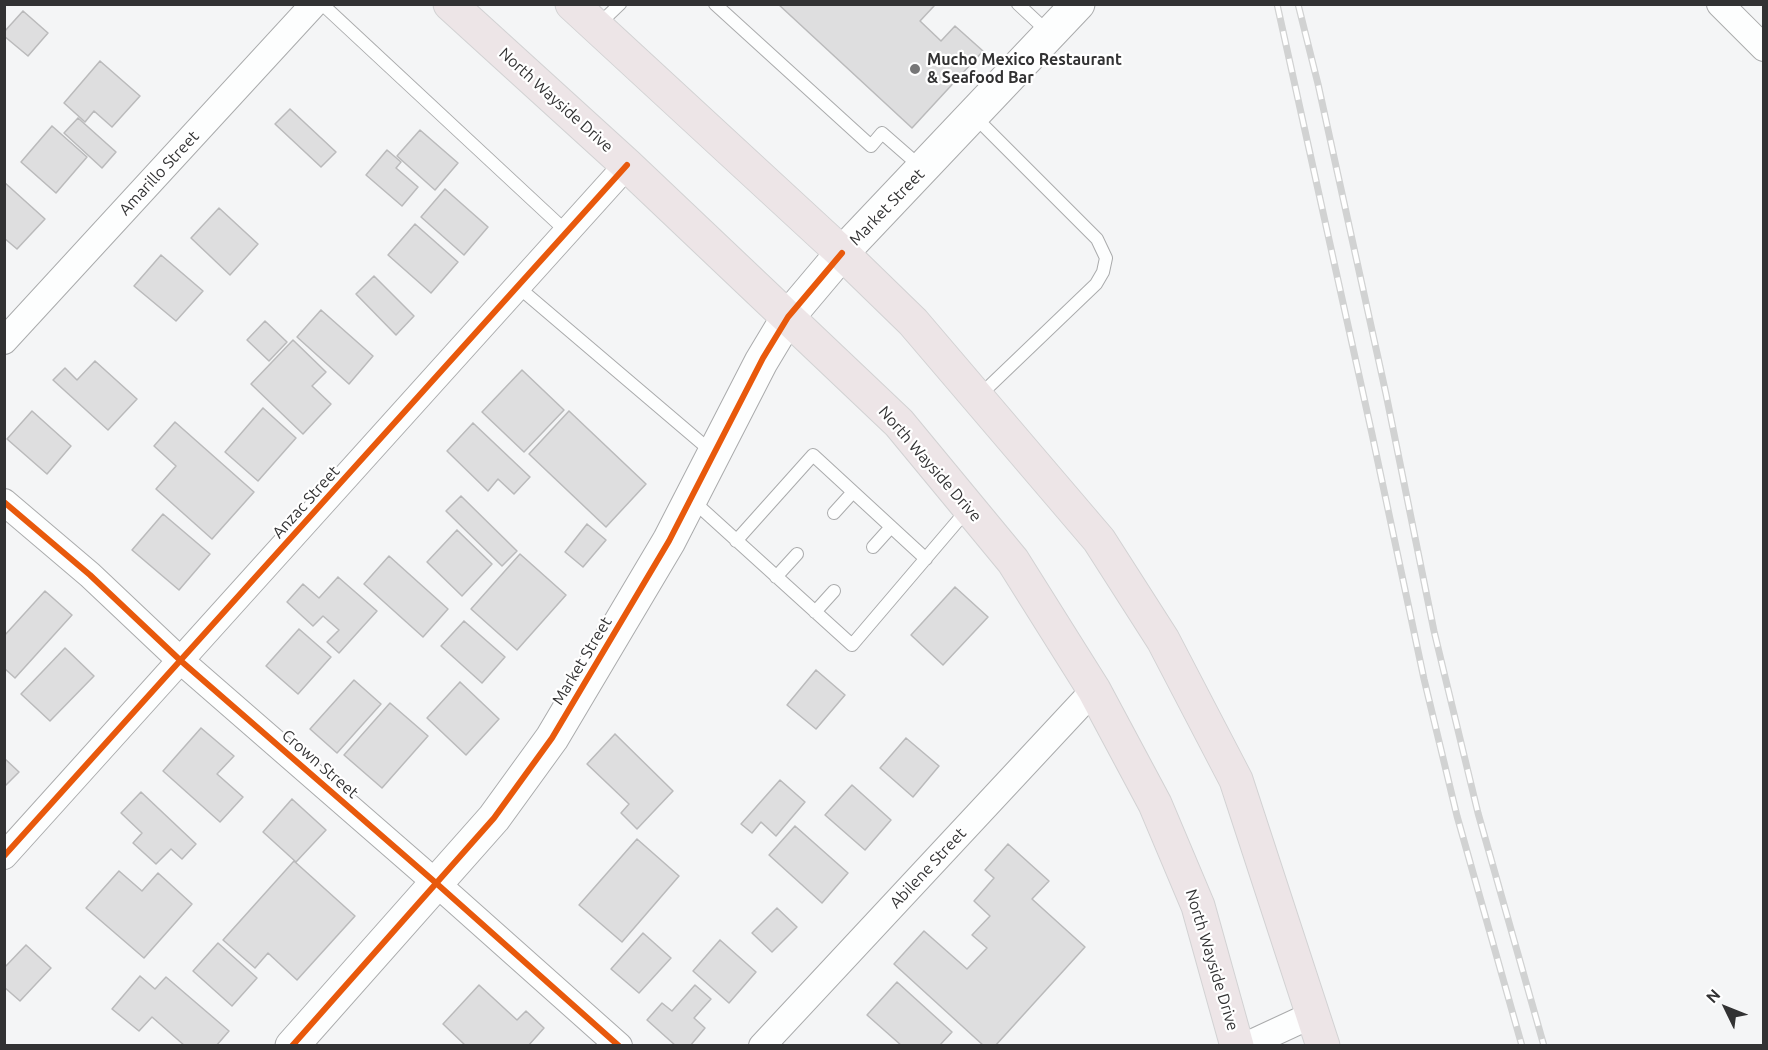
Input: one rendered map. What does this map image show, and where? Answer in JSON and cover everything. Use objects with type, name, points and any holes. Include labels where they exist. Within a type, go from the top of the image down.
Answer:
[{"type":"main road","name":"North Wayside Drive","points":[[450,4],[627,165],[899,423],[1013,561],[1094,690],[1155,804],[1198,906],[1237,1046]]},
{"type":"main road","points":[[572,4],[842,253],[913,322],[1099,540],[1163,640],[1236,780],[1323,1046]]},
{"type":"street","name":"Amarillo Street","points":[[4,341],[314,4]]},
{"type":"street","name":"Market Street","points":[[292,1046],[494,818],[552,738],[669,541],[761,362],[789,317],[842,253],[1078,4]]},
{"type":"street","points":[[1720,4],[1764,48]]},
{"type":"street","name":"Anzac Street","points":[[4,856],[627,165]]},
{"type":"street","name":"Crown Street","points":[[4,502],[90,575],[181,661],[619,1046]]},
{"type":"street","name":"Abilene Street","points":[[762,1046],[1094,690]]},
{"type":"street","points":[[1245,1046],[1314,1014]]},
{"type":"lane","points":[[322,4],[567,232]]},
{"type":"lane","points":[[596,27],[620,4]]},
{"type":"lane","points":[[716,4],[871,146],[882,134],[922,169]]},
{"type":"lane","points":[[1018,4],[1049,34]]},
{"type":"lane","points":[[973,115],[1097,239],[1106,258],[1103,272],[1096,284],[978,397]]},
{"type":"lane","points":[[517,286],[715,454]]},
{"type":"lane","points":[[736,541],[813,455],[926,559]]},
{"type":"lane","points":[[834,513],[853,492]]},
{"type":"lane","points":[[691,500],[852,645],[969,508]]},
{"type":"lane","points":[[873,547],[891,527]]},
{"type":"lane","points":[[776,577],[797,554]]},
{"type":"lane","points":[[815,612],[834,591]]},
{"type":"building","points":[[778,4],[932,4],[934,6],[920,21],[941,41],[955,26],[983,51],[912,128]]},
{"type":"building","points":[[23,11],[48,33],[28,56],[4,36],[4,32]]},
{"type":"building","points":[[100,61],[140,96],[112,127],[94,111],[85,122],[64,103]]},
{"type":"building","points":[[290,109],[336,152],[321,167],[275,124]]},
{"type":"building","points":[[78,118],[116,152],[102,168],[64,133]]},
{"type":"building","points":[[52,126],[87,157],[56,193],[21,162]]},
{"type":"building","points":[[420,130],[458,163],[435,190],[397,156]]},
{"type":"building","points":[[387,150],[401,162],[396,168],[418,187],[402,206],[366,175]]},
{"type":"building","points":[[4,182],[45,219],[17,249],[4,238]]},
{"type":"building","points":[[445,189],[488,227],[464,255],[421,217]]},
{"type":"building","points":[[219,208],[258,244],[230,275],[191,238]]},
{"type":"building","points":[[415,224],[458,262],[431,293],[388,255]]},
{"type":"building","points":[[161,255],[203,291],[176,321],[134,286]]},
{"type":"building","points":[[374,276],[414,316],[396,335],[356,294]]},
{"type":"building","points":[[321,310],[373,356],[349,384],[297,337]]},
{"type":"building","points":[[265,321],[287,342],[269,361],[247,340]]},
{"type":"building","points":[[293,340],[326,372],[312,386],[331,404],[303,434],[251,384]]},
{"type":"building","points":[[95,361],[137,399],[108,430],[53,380],[65,368],[77,380]]},
{"type":"building","points":[[522,370],[564,410],[524,452],[482,412]]},
{"type":"building","points":[[263,408],[296,438],[258,481],[225,452]]},
{"type":"building","points":[[32,411],[71,446],[47,474],[7,439]]},
{"type":"building","points":[[569,411],[646,484],[606,527],[529,454]]},
{"type":"building","points":[[175,422],[254,492],[212,539],[156,489],[176,466],[154,446]]},
{"type":"building","points":[[473,423],[530,477],[514,494],[498,479],[488,491],[447,451]]},
{"type":"building","points":[[461,496],[517,551],[502,566],[446,511]]},
{"type":"building","points":[[163,514],[210,554],[179,590],[132,550]]},
{"type":"building","points":[[587,524],[606,540],[583,567],[565,552]]},
{"type":"building","points":[[457,530],[492,564],[462,596],[427,562]]},
{"type":"building","points":[[520,554],[566,595],[517,650],[471,609]]},
{"type":"building","points":[[389,556],[448,609],[423,637],[364,584]]},
{"type":"building","points":[[338,577],[377,611],[339,653],[327,642],[339,630],[323,616],[313,626],[287,602],[303,584],[319,598]]},
{"type":"building","points":[[955,587],[988,617],[943,665],[911,635]]},
{"type":"building","points":[[45,591],[72,615],[15,678],[4,668],[4,636]]},
{"type":"building","points":[[464,621],[505,657],[482,683],[441,646]]},
{"type":"building","points":[[299,629],[331,657],[298,694],[266,666]]},
{"type":"building","points":[[65,648],[94,676],[50,721],[21,694]]},
{"type":"building","points":[[816,670],[845,695],[816,729],[787,705]]},
{"type":"building","points":[[354,680],[381,704],[337,753],[310,729]]},
{"type":"building","points":[[460,682],[499,719],[466,755],[427,718]]},
{"type":"building","points":[[390,703],[428,736],[382,788],[344,755]]},
{"type":"building","points":[[201,728],[234,756],[217,774],[243,797],[220,822],[163,771]]},
{"type":"building","points":[[615,734],[673,791],[637,829],[621,813],[629,804],[587,764]]},
{"type":"building","points":[[906,738],[939,766],[913,797],[880,768]]},
{"type":"building","points":[[4,758],[19,772],[4,787]]},
{"type":"building","points":[[780,780],[805,802],[776,836],[761,822],[752,833],[741,824]]},
{"type":"building","points":[[852,785],[891,820],[865,850],[825,815]]},
{"type":"building","points":[[141,792],[196,844],[182,859],[171,849],[156,864],[133,843],[142,833],[121,813]]},
{"type":"building","points":[[292,799],[326,830],[296,862],[263,832]]},
{"type":"building","points":[[795,826],[848,873],[822,903],[769,855]]},
{"type":"building","points":[[637,839],[679,876],[622,942],[579,905]]},
{"type":"building","points":[[1008,844],[1049,881],[1032,899],[1085,947],[995,1046],[984,1046],[894,964],[924,931],[967,969],[987,948],[972,935],[990,916],[974,901],[994,878],[985,870]]},
{"type":"building","points":[[294,861],[355,916],[297,980],[268,953],[255,968],[223,940]]},
{"type":"building","points":[[119,871],[142,891],[158,873],[192,904],[144,958],[86,908]]},
{"type":"building","points":[[777,908],[797,927],[772,952],[752,933]]},
{"type":"building","points":[[643,933],[671,958],[639,993],[611,969]]},
{"type":"building","points":[[720,940],[756,972],[729,1003],[693,971]]},
{"type":"building","points":[[218,943],[257,978],[232,1006],[193,971]]},
{"type":"building","points":[[26,945],[51,968],[20,1001],[4,987],[4,968]]},
{"type":"building","points":[[140,976],[155,989],[166,977],[229,1031],[216,1046],[185,1046],[152,1017],[139,1031],[112,1009]]},
{"type":"building","points":[[897,982],[952,1032],[939,1046],[902,1046],[867,1015]]},
{"type":"building","points":[[479,985],[517,1020],[526,1011],[544,1028],[528,1046],[466,1046],[443,1024]]},
{"type":"building","points":[[695,985],[711,999],[694,1018],[705,1028],[690,1046],[676,1046],[647,1020],[662,1003],[672,1011]]},
{"type":"railway","points":[[1277,4],[1424,679],[1457,816],[1522,1046]]},
{"type":"railway","points":[[1298,4],[1318,84],[1386,394],[1434,631],[1478,813],[1544,1046]]},
{"type":"cycle path","points":[[4,856],[627,165]]},
{"type":"cycle path","points":[[292,1046],[494,818],[552,738],[669,541],[763,358],[788,317],[842,253]]},
{"type":"cycle path","points":[[4,502],[90,575],[181,661],[619,1046]]},
{"type":"place","name":"Mucho Mexico Restaurant & Seafood Bar","points":[[915,69]]}]
